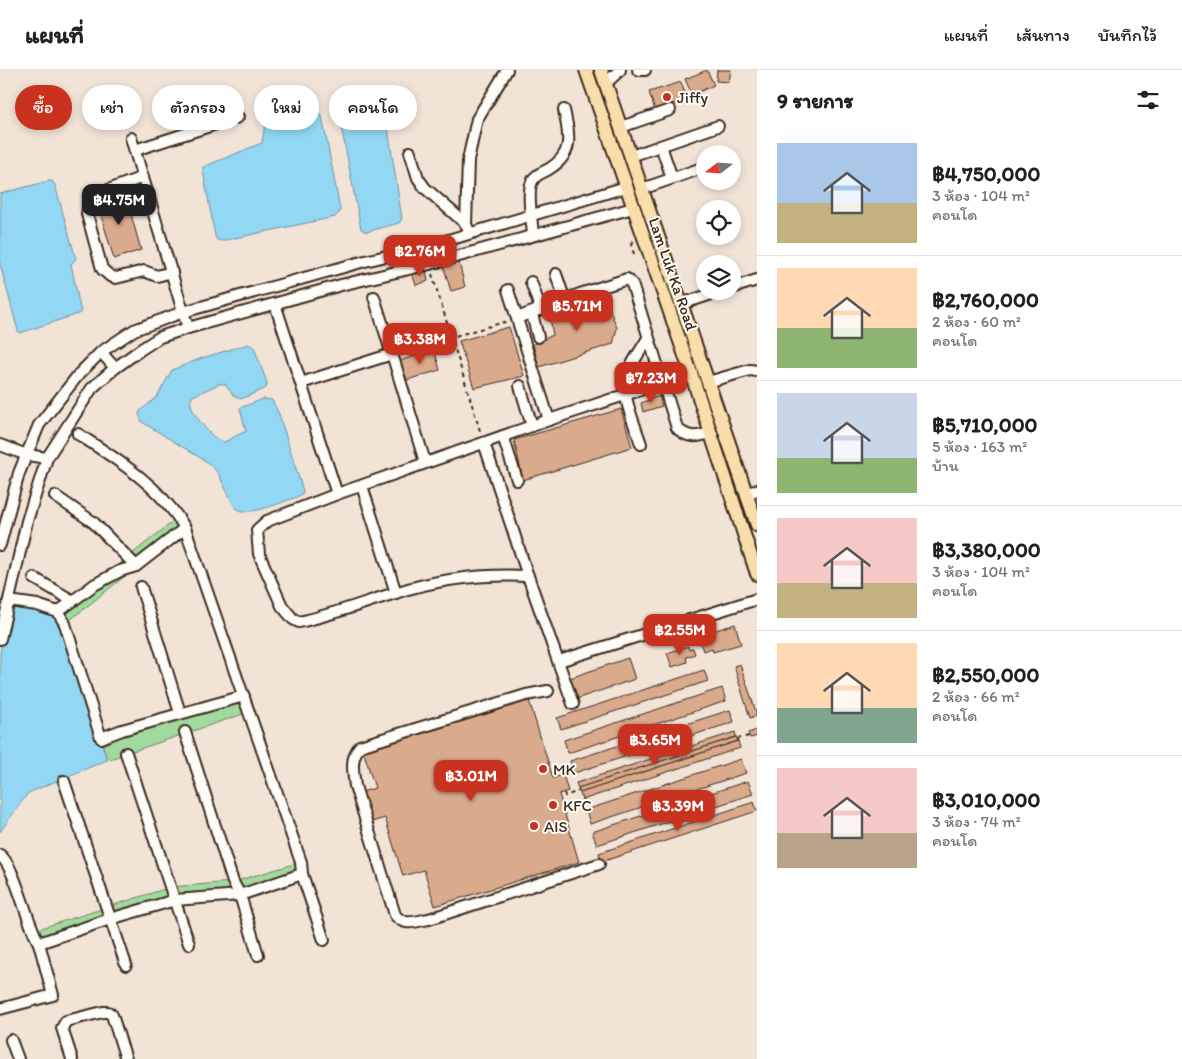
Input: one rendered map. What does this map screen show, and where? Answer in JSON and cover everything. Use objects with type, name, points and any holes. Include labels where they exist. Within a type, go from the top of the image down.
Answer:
[{"type":"main road","name":"Lam Luk Ka Road","points":[[586,70],[691,373],[757,574]]},
{"type":"main road","name":"Lam Luk Ka Road","points":[[601,70],[708,382],[752,492],[757,525]]},
{"type":"street","points":[[468,229],[468,160],[476,119],[507,70]]},
{"type":"street","points":[[606,83],[620,70]]},
{"type":"street","points":[[638,70],[645,70]]},
{"type":"street","points":[[533,234],[530,188],[532,180],[552,167],[568,150],[570,137],[564,110]]},
{"type":"street","points":[[621,128],[670,110]]},
{"type":"street","points":[[631,156],[718,126]]},
{"type":"street","points":[[134,150],[199,130]]},
{"type":"street","points":[[131,138],[188,328]]},
{"type":"street","points":[[661,146],[672,178]]},
{"type":"street","points":[[410,152],[418,178],[424,188],[468,229]]},
{"type":"street","points":[[642,189],[696,170]]},
{"type":"street","points":[[143,177],[96,195],[90,200],[87,214],[102,269],[110,276],[116,278],[144,271],[157,276],[172,272]]},
{"type":"street","points":[[0,546],[19,473],[39,425],[79,374],[102,352],[134,330],[183,312],[365,261],[425,247],[468,229],[532,216],[626,187]]},
{"type":"street","points":[[0,639],[5,603],[11,590],[27,521],[47,458],[92,388],[115,368],[160,338],[188,328],[341,285],[430,264],[533,234],[633,208]]},
{"type":"street","points":[[425,247],[430,264]]},
{"type":"street","points":[[556,274],[565,301]]},
{"type":"street","points":[[517,318],[627,279],[632,284],[677,428],[681,432],[696,437],[710,433]]},
{"type":"street","points":[[741,285],[757,280]]},
{"type":"street","points":[[532,282],[538,337]]},
{"type":"street","points":[[508,290],[549,420]]},
{"type":"street","points":[[374,297],[425,462]]},
{"type":"street","points":[[681,304],[696,299]]},
{"type":"street","points":[[275,304],[337,494]]},
{"type":"street","points":[[641,444],[624,385],[630,369],[648,338]]},
{"type":"street","points":[[102,352],[115,368]]},
{"type":"street","points":[[301,383],[392,354]]},
{"type":"street","points":[[708,382],[750,370],[757,371]]},
{"type":"street","points":[[528,576],[494,575],[449,580],[396,593],[359,606],[299,622],[293,619],[282,606],[259,554],[257,530],[267,522],[425,462],[691,373]]},
{"type":"street","points":[[79,374],[92,388]]},
{"type":"street","points":[[520,386],[532,426]]},
{"type":"street","points":[[78,434],[147,482],[179,517],[186,528],[301,862],[302,874],[324,940]]},
{"type":"street","points":[[503,436],[517,480]]},
{"type":"street","points":[[484,442],[573,704]]},
{"type":"street","points":[[0,445],[26,455],[47,458]]},
{"type":"street","points":[[362,486],[396,593]]},
{"type":"street","points":[[55,496],[93,522],[136,566]]},
{"type":"street","points":[[58,612],[94,585],[120,571],[136,566],[186,528]]},
{"type":"street","points":[[34,578],[73,601]]},
{"type":"street","points":[[141,587],[180,714]]},
{"type":"street","points":[[11,590],[36,605],[58,612],[65,624],[100,738],[122,730],[244,696]]},
{"type":"street","points":[[559,661],[757,599]]},
{"type":"street","points":[[5,603],[36,605]]},
{"type":"street","points":[[548,691],[517,697],[360,746],[354,754],[355,786],[395,914],[400,920],[407,923],[429,919],[599,864]]},
{"type":"street","points":[[185,732],[233,882],[240,895],[258,955]]},
{"type":"street","points":[[126,753],[189,944]]},
{"type":"street","points":[[64,781],[126,965]]},
{"type":"street","points":[[0,855],[11,870],[32,931],[39,943],[53,995],[0,1009]]},
{"type":"street","points":[[39,943],[175,900],[240,895],[302,874]]},
{"type":"street","points":[[72,1059],[62,1028],[63,1025],[66,1022],[108,1012],[112,1015],[126,1059]]},
{"type":"street","points":[[11,1040],[18,1059]]},
{"type":"path","points":[[633,244],[631,240],[634,254]]},
{"type":"path","points":[[430,264],[484,442]]},
{"type":"path","points":[[392,354],[517,318]]},
{"type":"path","points":[[737,740],[749,736]]},
{"type":"path","points":[[564,793],[565,796],[579,792]]},
{"type":"green space","points":[[179,517],[185,528],[65,624],[58,612]]},
{"type":"green space","points":[[244,696],[249,712],[107,760],[101,738]]},
{"type":"green space","points":[[301,862],[302,874],[240,895],[175,900],[39,943],[32,931],[171,887],[233,882]]},
{"type":"water","points":[[319,113],[322,116],[340,209],[339,213],[335,217],[221,241],[217,240],[203,167],[262,143],[264,130],[319,130]]},
{"type":"water","points":[[342,130],[388,130],[402,219],[399,223],[366,232],[361,229]]},
{"type":"water","points":[[52,181],[55,185],[76,259],[71,264],[81,313],[20,333],[0,264],[0,194]]},
{"type":"water","points":[[248,344],[254,347],[267,383],[266,388],[241,399],[234,396],[225,384],[219,384],[193,396],[191,401],[192,409],[209,433],[224,442],[246,431],[240,408],[263,399],[272,400],[279,414],[303,491],[297,497],[254,511],[239,510],[234,506],[218,473],[207,462],[142,422],[139,414],[157,397],[172,370],[202,358]]},
{"type":"water","points":[[10,602],[55,613],[65,624],[107,760],[28,793],[0,832],[0,653]]},
{"type":"building","points":[[707,70],[714,85],[692,95],[685,79]]},
{"type":"building","points":[[717,70],[731,70],[729,82],[716,81]]},
{"type":"building","points":[[681,82],[687,99],[655,110],[649,92]]},
{"type":"building","points":[[125,193],[141,250],[114,259],[97,202]]},
{"type":"building","points":[[459,262],[465,287],[451,291],[443,265]]},
{"type":"building","points":[[426,270],[428,281],[416,285],[412,273]]},
{"type":"building","points":[[605,297],[617,328],[613,344],[539,367],[533,344],[553,335],[549,313]]},
{"type":"building","points":[[509,327],[524,376],[474,388],[459,341]]},
{"type":"building","points":[[434,349],[440,370],[407,380],[400,361]]},
{"type":"building","points":[[659,396],[662,406],[643,412],[641,403]]},
{"type":"building","points":[[621,409],[632,447],[523,480],[514,440]]},
{"type":"building","points":[[735,624],[741,644],[713,652],[712,648],[703,651],[700,642],[709,639],[707,633]]},
{"type":"building","points":[[688,646],[689,650],[693,648],[695,654],[686,657],[687,662],[672,667],[667,653]]},
{"type":"building","points":[[628,658],[635,679],[576,699],[570,678]]},
{"type":"building","points":[[740,664],[757,715],[750,718],[734,666]]},
{"type":"building","points":[[704,670],[708,681],[561,729],[557,718]]},
{"type":"building","points":[[722,688],[726,701],[568,753],[564,740]]},
{"type":"building","points":[[528,697],[553,778],[563,775],[568,791],[559,794],[579,862],[435,906],[424,870],[403,876],[385,818],[372,822],[362,792],[375,788],[362,747]]},
{"type":"building","points":[[730,710],[734,722],[574,773],[570,761]]},
{"type":"building","points":[[757,730],[757,736],[750,738],[748,733]]},
{"type":"building","points":[[735,732],[736,737],[578,788],[576,783]]},
{"type":"building","points":[[736,737],[738,741],[580,793],[578,788]]},
{"type":"building","points":[[738,741],[740,748],[582,800],[580,793]]},
{"type":"building","points":[[741,759],[746,773],[590,824],[586,810]]},
{"type":"building","points":[[748,781],[753,794],[597,845],[592,832]]},
{"type":"building","points":[[754,802],[757,811],[601,862],[599,853]]},
{"type":"place","name":"Jiffy","points":[[667,97]]},
{"type":"place","name":"MK","points":[[543,769]]},
{"type":"place","name":"KFC","points":[[553,805]]},
{"type":"place","name":"AIS","points":[[534,826]]}]
